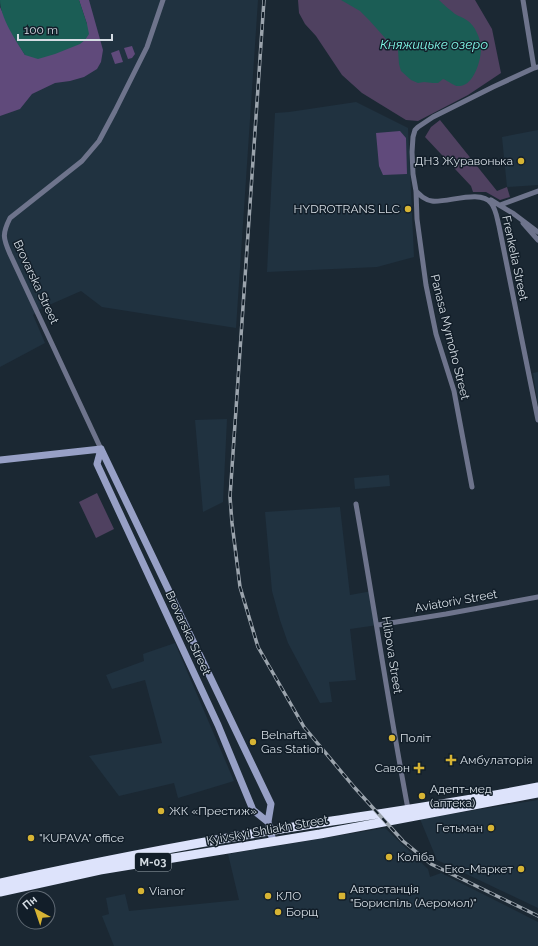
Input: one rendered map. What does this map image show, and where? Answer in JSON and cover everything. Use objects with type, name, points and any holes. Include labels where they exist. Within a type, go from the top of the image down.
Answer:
[{"type":"highway","name":"Kyivskyi Shliakh Street","points":[[0,883],[269,827],[408,809],[538,787]]},
{"type":"highway","name":"Kyivskyi Shliakh Street","points":[[0,892],[100,870],[273,841],[538,793]]},
{"type":"street","name":"Brovarska Street","points":[[162,0],[147,47],[116,112],[99,141],[82,160],[10,218],[4,231],[4,241],[101,449],[271,804],[269,827],[273,841]]},
{"type":"street","points":[[523,0],[536,68]]},
{"type":"street","name":"Panasa Myrnoho Street","points":[[472,488],[454,391],[436,334],[426,285],[417,219],[412,144],[414,133],[418,127],[493,87],[536,68]]},
{"type":"street","points":[[416,191],[422,197],[431,201],[476,197],[488,199],[500,204],[538,232]]},
{"type":"street","points":[[500,204],[538,192]]},
{"type":"street","name":"Frenkelia Street","points":[[488,199],[493,204],[499,226],[538,420]]},
{"type":"street","points":[[514,214],[538,240]]},
{"type":"street","name":"Brovarska Street","points":[[101,449],[97,464],[218,724],[253,810],[269,827]]},
{"type":"street","points":[[0,460],[101,449]]},
{"type":"street","name":"Hlibova Street","points":[[356,504],[378,625],[408,809]]},
{"type":"street","name":"Aviatoriv Street","points":[[378,625],[538,597]]},
{"type":"shaded area","points":[[0,0],[258,0],[236,328],[102,307],[81,291],[40,309],[33,315],[45,343],[0,367]]},
{"type":"shaded area","points":[[79,0],[89,0],[103,50],[101,62],[97,69],[84,77],[55,83],[32,94],[20,109],[0,116],[0,7],[25,55],[87,24]]},
{"type":"shaded area","points":[[298,0],[475,0],[492,29],[501,73],[468,95],[418,121],[406,120],[362,93],[342,75],[316,36],[305,24],[299,13]]},
{"type":"shaded area","points":[[132,46],[135,54],[132,58],[128,59],[124,48]]},
{"type":"shaded area","points":[[119,50],[123,62],[115,64],[111,53]]},
{"type":"shaded area","points":[[356,102],[408,128],[414,257],[377,267],[267,272],[275,113]]},
{"type":"shaded area","points":[[440,120],[497,191],[507,187],[510,197],[500,200],[486,192],[473,192],[471,186],[425,137],[431,127]]},
{"type":"shaded area","name":"ДНЗ Журавонька","points":[[538,130],[538,185],[507,187],[502,137]]},
{"type":"shaded area","points":[[400,131],[406,138],[407,174],[383,175],[379,166],[376,133]]},
{"type":"shaded area","points":[[538,372],[538,404],[533,373]]},
{"type":"shaded area","points":[[227,419],[223,502],[203,512],[195,420]]},
{"type":"shaded area","points":[[389,475],[390,486],[355,489],[354,478]]},
{"type":"shaded area","points":[[97,493],[114,529],[96,538],[79,502]]},
{"type":"shaded area","points":[[340,507],[350,595],[372,591],[378,625],[350,629],[356,680],[329,682],[332,702],[320,703],[288,643],[280,620],[272,591],[265,512]]},
{"type":"shaded area","points":[[175,643],[234,781],[178,798],[174,783],[119,796],[89,756],[162,743],[145,680],[112,689],[106,675],[144,661],[143,654]]},
{"type":"shaded area","points":[[538,800],[538,908],[437,860],[420,819]]},
{"type":"shaded area","points":[[385,828],[428,869],[430,877],[441,873],[538,922],[538,946],[114,946],[102,916],[109,914],[106,898],[125,894],[129,911],[239,900],[228,854]]},
{"type":"water","points":[[0,0],[79,0],[89,34],[80,44],[55,54],[38,59],[25,55],[13,36],[6,21]]},
{"type":"water","name":"Княжицьке озеро","points":[[341,0],[439,0],[455,14],[468,21],[475,29],[479,38],[481,54],[473,77],[465,85],[460,86],[454,85],[443,79],[438,83],[418,83],[411,80],[401,71],[398,50],[394,45],[386,39],[360,11]]},
{"type":"railway","points":[[264,0],[230,497],[240,587],[258,647],[304,727],[354,787],[403,841],[431,864],[538,916]]},
{"type":"place","name":"ДНЗ Журавонька","points":[[521,161]]},
{"type":"place","name":"HYDROTRANS LLC","points":[[408,209]]},
{"type":"place","name":"Політ","points":[[392,738]]},
{"type":"place","name":"Belnafta Gas Station","points":[[253,742]]},
{"type":"place","name":"Амбулаторія","points":[[451,760]]},
{"type":"place","name":"Савон","points":[[419,768]]},
{"type":"place","name":"Адепт-мед (аптека)","points":[[422,796]]},
{"type":"place","name":"ЖК «Престиж»","points":[[161,811]]},
{"type":"place","name":"Гетьман","points":[[491,828]]},
{"type":"place","name":"\"KUPAVA\" office","points":[[31,838]]},
{"type":"place","name":"Коліба","points":[[389,857]]},
{"type":"place","name":"Еко-Маркет","points":[[521,869]]},
{"type":"place","name":"Vianor","points":[[141,891]]},
{"type":"place","name":"КЛО","points":[[268,896]]},
{"type":"place","name":"Автостанція \"Бориспіль (Аеромол)\"","points":[[342,896]]},
{"type":"place","name":"Борщ","points":[[278,912]]}]
